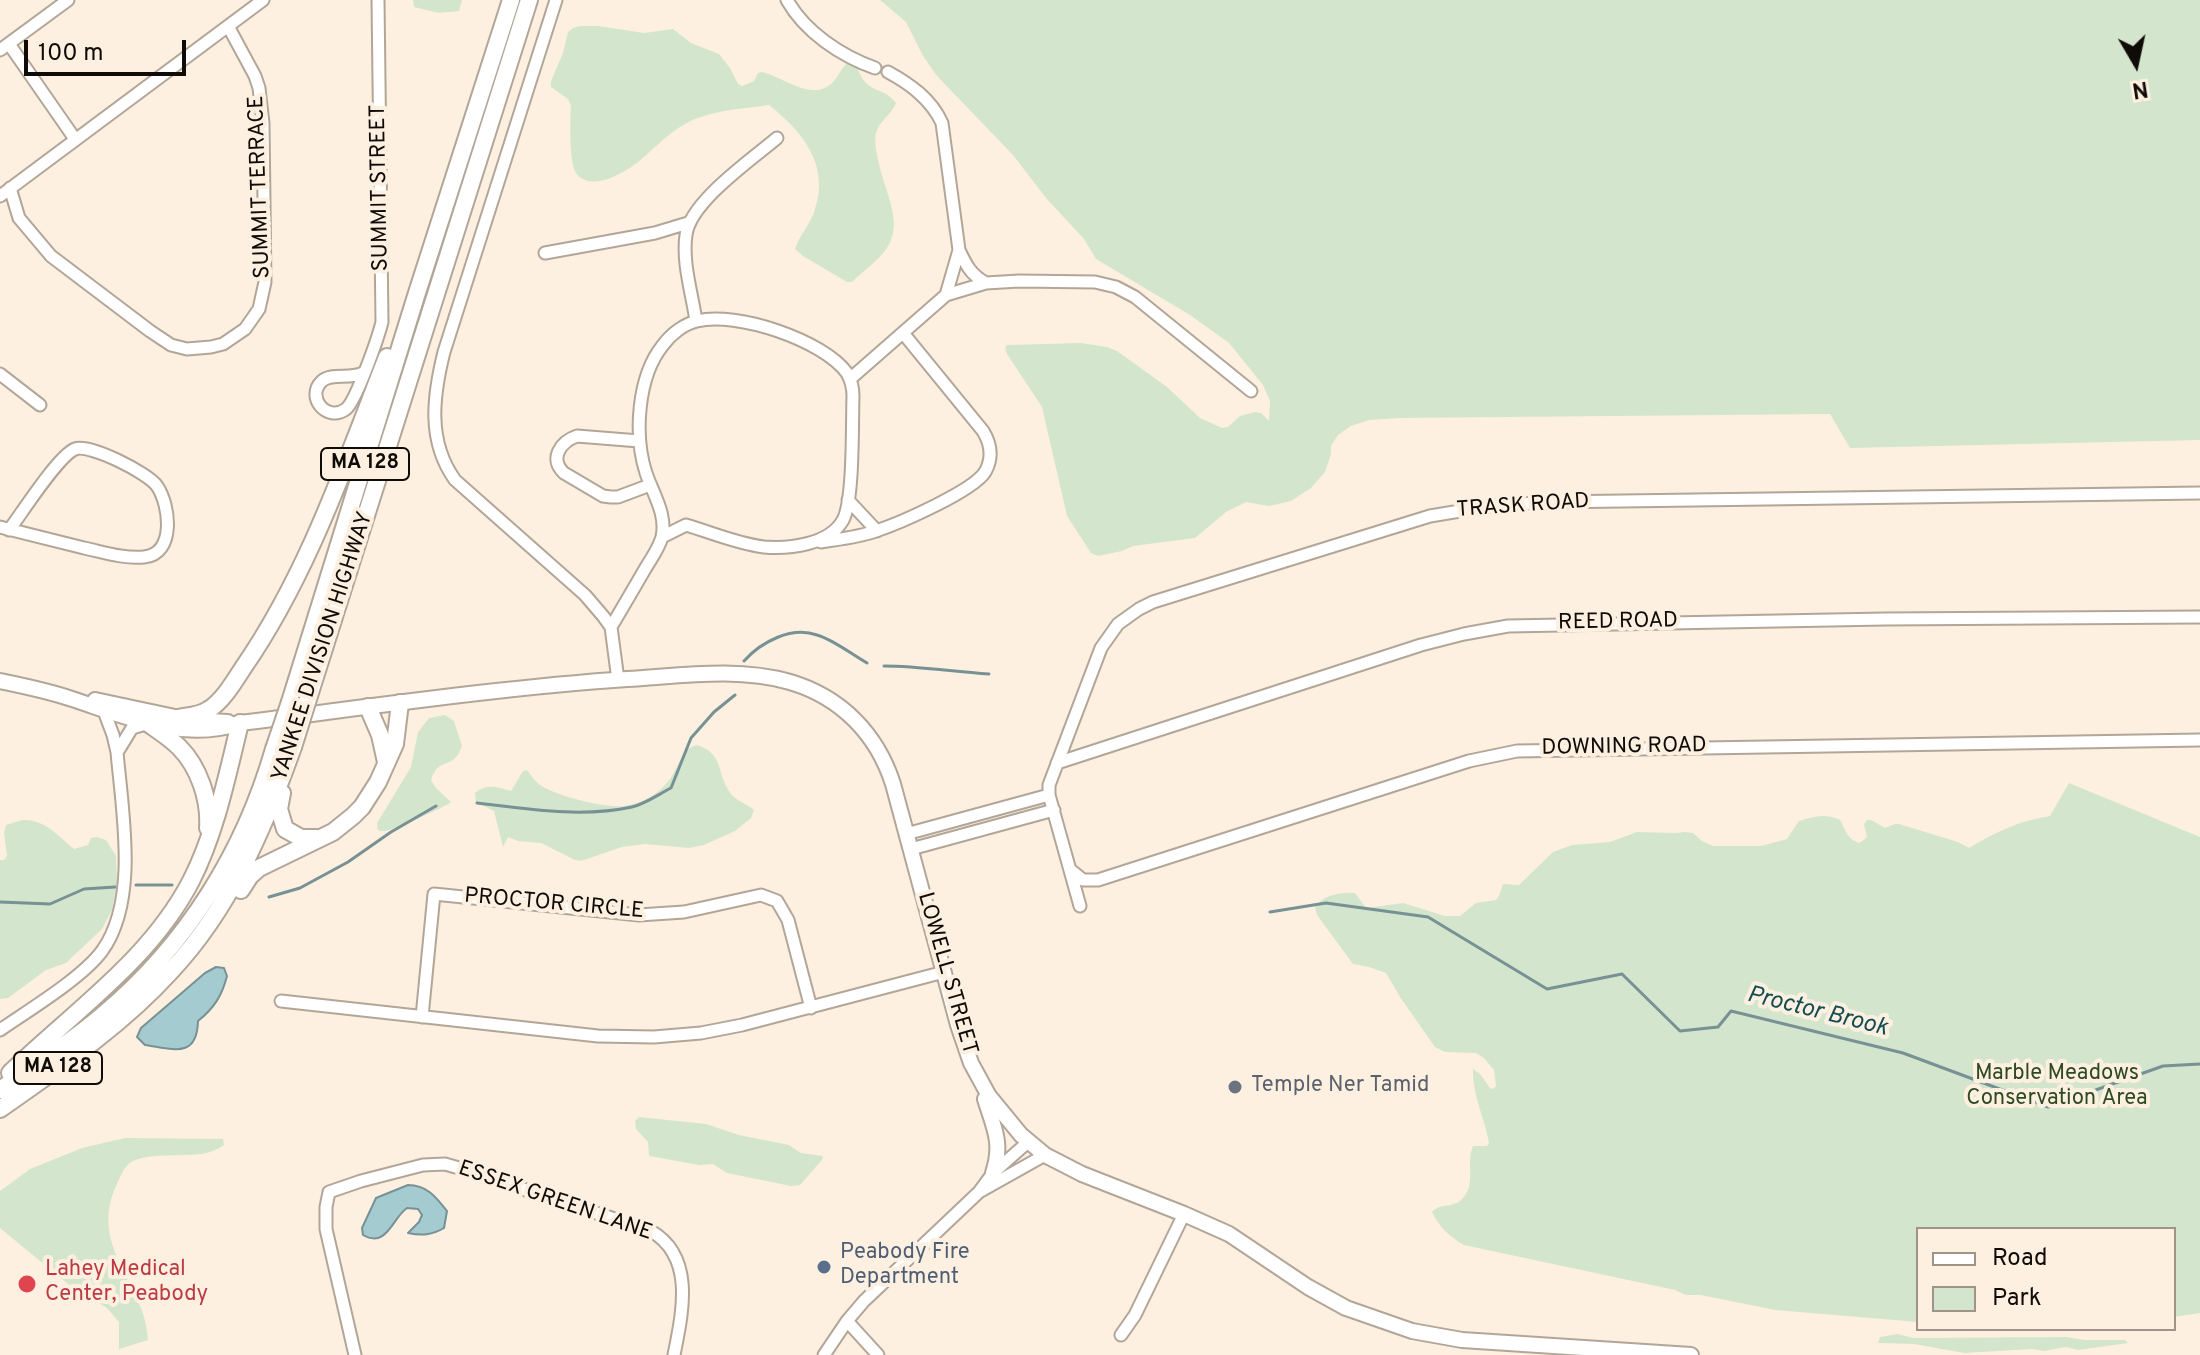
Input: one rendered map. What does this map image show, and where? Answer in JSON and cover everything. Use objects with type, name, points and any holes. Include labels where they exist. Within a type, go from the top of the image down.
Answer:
[{"type":"highway","name":"YANKEE DIVISION HIGHWAY","points":[[0,1090],[103,1015],[146,975],[207,899],[254,810],[508,0]]},
{"type":"highway","name":"YANKEE DIVISION HIGHWAY","points":[[0,1109],[116,1025],[172,970],[215,915],[259,837],[293,747],[529,0]]},
{"type":"highway","points":[[178,718],[200,714],[216,704],[258,646],[306,561],[438,225]]},
{"type":"highway","points":[[116,1025],[160,993],[180,973],[259,868],[323,837],[344,824],[362,807],[378,782],[395,744],[400,703]]},
{"type":"highway","points":[[368,707],[380,735],[386,763]]},
{"type":"highway","points":[[0,1083],[96,996],[144,947],[179,901],[195,872],[218,809],[240,723]]},
{"type":"highway","points":[[149,724],[179,747],[196,773],[208,813],[206,844]]},
{"type":"highway","points":[[293,747],[281,795],[281,820],[292,835],[301,838],[323,837]]},
{"type":"main road","name":"LOWELL STREET","points":[[0,681],[71,698],[149,724],[201,731],[213,731],[240,723],[502,690],[618,680],[710,674],[753,675],[790,682],[826,697],[859,723],[881,754],[893,784],[963,1042],[980,1083],[997,1108],[1028,1142],[1045,1155],[1082,1174],[1229,1234],[1308,1287],[1346,1308],[1412,1331],[1489,1343],[1691,1355]]},
{"type":"main road","name":"LOWELL STREET","points":[[71,698],[92,699],[178,718],[240,723]]},
{"type":"main road","points":[[980,1083],[998,1138],[999,1150],[993,1173]]},
{"type":"street","points":[[68,0],[4,47],[75,139]]},
{"type":"street","points":[[5,192],[263,0]]},
{"type":"street","name":"SUMMIT STREET","points":[[363,373],[323,380],[316,390],[317,402],[326,411],[337,413],[348,407],[363,373],[380,331],[383,314],[378,0]]},
{"type":"street","points":[[556,0],[440,367],[434,409],[435,428],[442,459],[455,480],[585,595],[611,627],[618,680]]},
{"type":"street","points":[[787,0],[803,23],[817,34],[847,55],[875,68]]},
{"type":"street","name":"SUMMIT TERRACE","points":[[5,192],[19,218],[51,256],[171,345],[187,349],[211,347],[223,344],[245,329],[259,309],[265,282],[263,123],[255,76],[228,26]]},
{"type":"street","points":[[888,72],[919,92],[942,123],[959,250],[972,274],[986,283]]},
{"type":"street","points":[[696,321],[685,247],[688,223],[703,201],[777,138]]},
{"type":"street","points":[[545,253],[655,233],[688,223]]},
{"type":"street","points":[[655,233],[670,237],[685,247]]},
{"type":"street","points":[[946,295],[959,250]]},
{"type":"street","points":[[850,379],[946,295],[986,283],[1080,280],[1106,283],[1135,297],[1251,391]]},
{"type":"street","points":[[611,627],[662,537],[660,507],[650,485],[639,441],[641,408],[651,365],[671,336],[696,321],[738,320],[779,332],[821,352],[841,366],[850,379],[853,396],[848,500],[843,519],[837,527],[824,538],[809,543]]},
{"type":"street","points":[[660,507],[686,525],[763,546],[809,543],[877,531],[973,485],[989,460],[991,449],[983,431],[903,333]]},
{"type":"street","points":[[0,374],[40,405]]},
{"type":"street","points":[[639,441],[577,436],[559,449],[556,462],[564,473],[603,496],[618,497],[650,485]]},
{"type":"street","points":[[76,448],[110,457],[153,481],[163,497],[165,543],[152,555],[126,556],[4,528],[76,448]]},
{"type":"street","name":"TRASK ROAD","points":[[1049,795],[1049,785],[1101,648],[1118,624],[1139,609],[1181,593],[1430,516],[1470,508],[1530,503],[2200,493]]},
{"type":"street","points":[[848,500],[877,531]]},
{"type":"street","points":[[662,537],[686,525]]},
{"type":"street","name":"REED ROAD","points":[[1057,763],[1421,645],[1508,626],[2200,617]]},
{"type":"street","points":[[0,1030],[93,961],[116,927],[125,884],[117,752],[104,711]]},
{"type":"street","points":[[117,752],[132,728],[149,724]]},
{"type":"street","name":"DOWNING ROAD","points":[[1072,871],[1083,880],[1098,880],[1469,761],[1517,751],[2200,740]]},
{"type":"street","points":[[908,842],[1049,795],[1080,906]]},
{"type":"street","points":[[908,842],[1054,810]]},
{"type":"street","name":"PROCTOR CIRCLE","points":[[422,1017],[434,894],[639,915],[684,912],[751,895],[769,897],[783,909],[788,920],[811,1008]]},
{"type":"street","points":[[281,1001],[598,1036],[654,1037],[722,1029],[944,972]]},
{"type":"street","points":[[824,1355],[847,1321],[888,1277],[1028,1142]]},
{"type":"street","points":[[979,1192],[1045,1155]]},
{"type":"street","name":"ESSEX GREEN LANE","points":[[355,1355],[326,1229],[329,1192],[423,1165],[445,1164],[651,1231],[660,1237],[669,1247],[680,1271],[683,1299],[674,1355]]},
{"type":"street","points":[[1121,1335],[1135,1315],[1184,1214]]},
{"type":"street","points":[[847,1321],[878,1355]]},
{"type":"green space","points":[[413,0],[462,0],[459,11],[439,13],[414,7]]},
{"type":"green space","points":[[880,0],[2200,0],[2200,440],[1850,448],[1830,414],[1369,420],[1351,426],[1338,435],[1331,446],[1325,472],[1311,488],[1291,501],[1269,506],[1246,502],[1226,512],[1195,538],[1133,546],[1098,556],[1091,553],[1067,516],[1042,407],[1007,354],[1007,345],[1081,343],[1107,347],[1167,387],[1200,418],[1222,428],[1228,427],[1240,416],[1255,412],[1261,413],[1269,421],[1270,401],[1263,385],[1229,343],[1190,315],[1096,259],[1084,239],[1046,198],[1013,155],[937,76],[906,22]]},
{"type":"green space","points":[[580,26],[644,33],[673,29],[691,43],[719,54],[742,86],[754,81],[762,72],[816,90],[832,83],[848,63],[857,67],[865,82],[896,103],[875,137],[894,220],[890,242],[884,252],[852,282],[847,282],[795,249],[815,209],[819,178],[816,164],[802,138],[769,105],[694,119],[672,132],[624,172],[598,181],[582,179],[576,173],[572,160],[571,106],[568,99],[551,87],[568,32]]},
{"type":"green space","points":[[445,715],[454,721],[462,746],[456,757],[436,770],[431,780],[451,802],[397,827],[378,830],[377,823],[411,767],[418,732],[429,718]]},
{"type":"green space","points":[[697,745],[716,758],[731,794],[754,810],[751,818],[735,831],[704,845],[689,848],[645,844],[622,847],[581,861],[541,843],[508,837],[503,847],[494,811],[476,802],[475,793],[484,788],[497,787],[511,791],[523,771],[527,770],[542,786],[562,795],[606,805],[630,805],[659,791],[686,751]]},
{"type":"green space","name":"Marble Meadows Conservation Area","points":[[2069,783],[2200,837],[2200,1313],[2176,1317],[2176,1227],[1916,1227],[1916,1322],[1775,1310],[1701,1295],[1686,1295],[1675,1290],[1464,1245],[1450,1235],[1432,1212],[1438,1207],[1460,1201],[1465,1195],[1470,1181],[1473,1146],[1487,1146],[1489,1143],[1473,1069],[1493,1089],[1496,1086],[1494,1070],[1476,1053],[1445,1052],[1435,1047],[1386,973],[1353,964],[1317,915],[1315,907],[1327,897],[1355,893],[1366,908],[1403,903],[1445,916],[1460,916],[1476,903],[1496,900],[1503,884],[1519,885],[1553,852],[1572,845],[1610,842],[1637,832],[1693,833],[1713,846],[1761,846],[1787,839],[1799,821],[1830,816],[1840,820],[1850,837],[1860,843],[1867,837],[1864,824],[1871,820],[1885,828],[1899,824],[1969,848],[2008,828],[2050,816]]},
{"type":"green space","points":[[22,820],[44,825],[74,849],[88,845],[91,838],[106,840],[116,856],[117,884],[112,910],[102,929],[66,963],[46,970],[8,998],[0,999],[0,860],[7,856],[6,825]]},
{"type":"green space","points":[[639,1117],[706,1124],[739,1135],[789,1145],[801,1153],[823,1156],[800,1185],[791,1186],[727,1173],[713,1164],[699,1165],[649,1156],[648,1142],[636,1129],[635,1121]]},
{"type":"green space","points":[[125,1138],[223,1139],[224,1145],[192,1155],[144,1158],[130,1163],[123,1172],[109,1208],[109,1228],[113,1247],[145,1320],[148,1340],[119,1349],[119,1322],[107,1308],[68,1284],[0,1228],[0,1191],[30,1169],[82,1148]]},
{"type":"green space","points":[[1897,1334],[1914,1338],[2066,1337],[2125,1340],[2128,1343],[2078,1350],[2066,1347],[2044,1351],[1964,1353],[1914,1344],[1878,1343],[1880,1337]]},
{"type":"water","points":[[216,967],[224,968],[227,976],[225,983],[217,1001],[198,1021],[197,1033],[188,1046],[174,1049],[145,1045],[137,1037],[141,1028]]},
{"type":"water","points":[[408,1185],[426,1190],[439,1201],[447,1211],[444,1228],[427,1234],[408,1233],[422,1215],[418,1209],[407,1208],[384,1235],[371,1238],[363,1235],[362,1228],[376,1198]]},
{"type":"waterway","name":"Proctor Brook","points":[[744,661],[768,642],[787,634],[807,633],[830,640],[867,663]]},
{"type":"waterway","name":"Proctor Brook","points":[[884,666],[989,674]]},
{"type":"waterway","name":"Proctor Brook","points":[[477,803],[574,812],[613,810],[642,804],[671,788],[691,738],[714,712],[735,695]]},
{"type":"waterway","name":"Proctor Brook","points":[[269,897],[300,888],[348,862],[436,806]]},
{"type":"waterway","name":"Proctor Brook","points":[[136,885],[172,885]]},
{"type":"waterway","name":"Proctor Brook","points":[[0,902],[50,904],[84,889],[115,887]]},
{"type":"waterway","name":"Proctor Brook","points":[[1270,912],[1326,903],[1428,917],[1547,989],[1622,974],[1680,1031],[1718,1027],[1731,1011],[1903,1053],[2048,1107],[2163,1066],[2200,1064]]},
{"type":"place","name":"Temple Ner Tamid","points":[[1235,1087]]},
{"type":"place","name":"Peabody Fire Department","points":[[824,1267]]},
{"type":"place","name":"Lahey Medical Center, Peabody","points":[[27,1284]]}]
